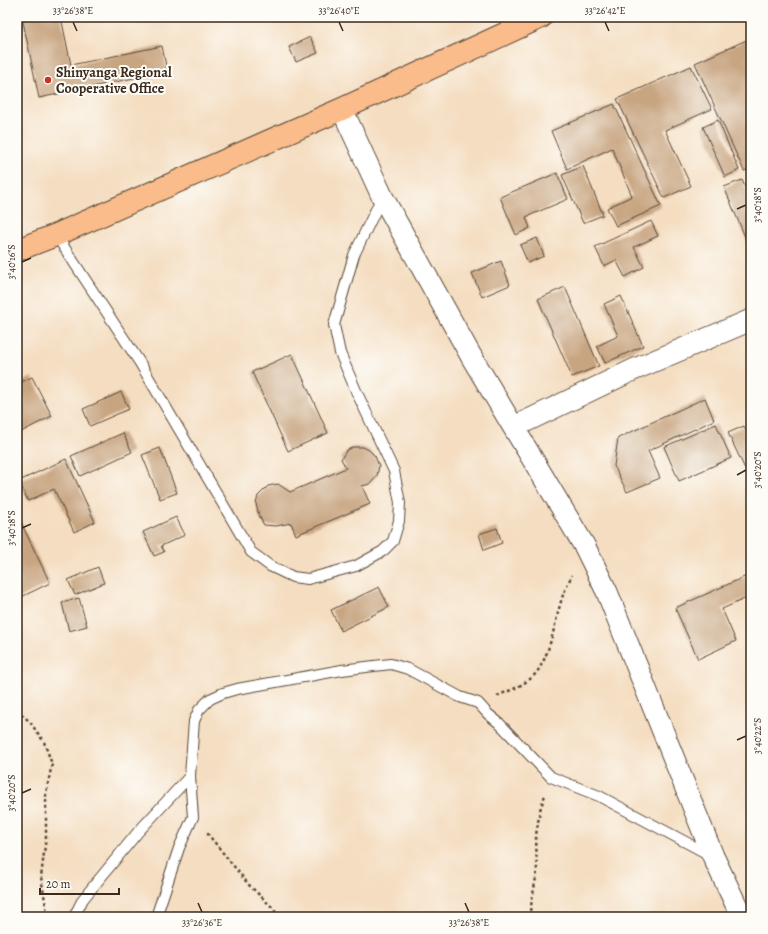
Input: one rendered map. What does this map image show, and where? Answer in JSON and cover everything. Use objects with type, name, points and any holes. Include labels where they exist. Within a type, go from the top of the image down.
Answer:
[{"type":"highway","points":[[17,250],[56,235],[342,109],[541,17]]},
{"type":"street","points":[[342,109],[382,196],[471,356],[585,547],[607,592],[713,856],[742,917]]},
{"type":"street","points":[[514,427],[633,370],[751,320]]},
{"type":"lane","points":[[56,235],[140,363],[251,552],[270,566],[293,577],[308,578],[356,566],[383,551],[393,541],[399,521],[400,503],[394,471],[357,394],[340,354],[334,325],[354,255],[382,196]]},
{"type":"lane","points":[[156,917],[179,848],[193,817],[190,776],[194,721],[199,710],[210,699],[223,693],[342,670],[391,664],[408,669],[460,697],[478,703],[551,777],[599,796],[713,856]]},
{"type":"lane","points":[[74,917],[82,899],[138,832],[190,776]]},
{"type":"path","points":[[478,703],[511,690],[530,679],[542,663],[551,640],[563,595],[585,547]]},
{"type":"path","points":[[17,710],[30,722],[44,742],[52,764],[46,793],[46,837],[41,877],[47,913],[50,917]]},
{"type":"path","points":[[530,917],[537,872],[537,829],[540,810],[551,777]]},
{"type":"path","points":[[193,817],[249,885],[274,909],[280,917]]},
{"type":"building","points":[[22,17],[61,17],[71,65],[162,46],[167,71],[39,98]]},
{"type":"building","points":[[310,37],[318,53],[296,62],[289,47]]},
{"type":"building","points":[[751,38],[751,168],[744,171],[695,63]]},
{"type":"building","points":[[691,66],[712,109],[665,130],[691,186],[664,198],[617,99]]},
{"type":"building","points":[[614,104],[661,206],[616,226],[607,208],[632,196],[612,148],[567,169],[551,131]]},
{"type":"building","points":[[718,120],[739,170],[725,177],[703,127]]},
{"type":"building","points":[[583,166],[603,215],[583,223],[562,175]]},
{"type":"building","points":[[557,173],[568,199],[526,217],[530,228],[516,235],[500,197]]},
{"type":"building","points":[[742,180],[751,201],[751,251],[724,187]]},
{"type":"building","points":[[651,221],[658,236],[634,247],[644,267],[625,277],[616,260],[604,266],[595,247]]},
{"type":"building","points":[[537,238],[544,256],[528,263],[520,245]]},
{"type":"building","points":[[501,261],[510,285],[482,297],[472,273]]},
{"type":"building","points":[[565,287],[599,366],[572,377],[538,299]]},
{"type":"building","points":[[621,296],[643,346],[605,363],[597,346],[618,336],[604,304]]},
{"type":"building","points":[[292,354],[328,433],[288,451],[252,372]]},
{"type":"building","points":[[32,377],[52,416],[17,434],[17,384]]},
{"type":"building","points":[[121,392],[129,409],[90,426],[83,409]]},
{"type":"building","points":[[705,398],[714,420],[648,451],[660,478],[627,492],[614,466],[618,438]]},
{"type":"building","points":[[716,424],[731,458],[679,481],[664,447]]},
{"type":"building","points":[[744,426],[751,440],[751,469],[746,471],[728,433]]},
{"type":"building","points":[[123,433],[132,452],[80,476],[71,456]]},
{"type":"building","points":[[353,447],[363,447],[369,450],[375,456],[379,466],[377,476],[370,484],[362,486],[370,504],[296,535],[291,523],[276,526],[264,525],[259,516],[256,504],[258,496],[268,486],[278,484],[290,492],[346,468],[341,459],[346,451]]},
{"type":"building","points":[[160,448],[177,493],[160,499],[142,455]]},
{"type":"building","points":[[66,459],[95,522],[74,532],[54,489],[28,501],[19,481]]},
{"type":"building","points":[[17,514],[50,583],[17,599]]},
{"type":"building","points":[[176,517],[185,535],[161,546],[164,552],[154,556],[143,532]]},
{"type":"building","points":[[497,528],[502,543],[484,550],[479,534]]},
{"type":"building","points":[[98,567],[104,583],[75,595],[68,580]]},
{"type":"building","points":[[751,574],[751,596],[722,609],[736,641],[698,659],[675,608]]},
{"type":"building","points":[[379,587],[389,607],[341,631],[331,610]]},
{"type":"building","points":[[79,598],[87,626],[69,631],[62,603]]},
{"type":"place","name":"Shinyanga Regional Cooperative Office","points":[[48,80]]}]
